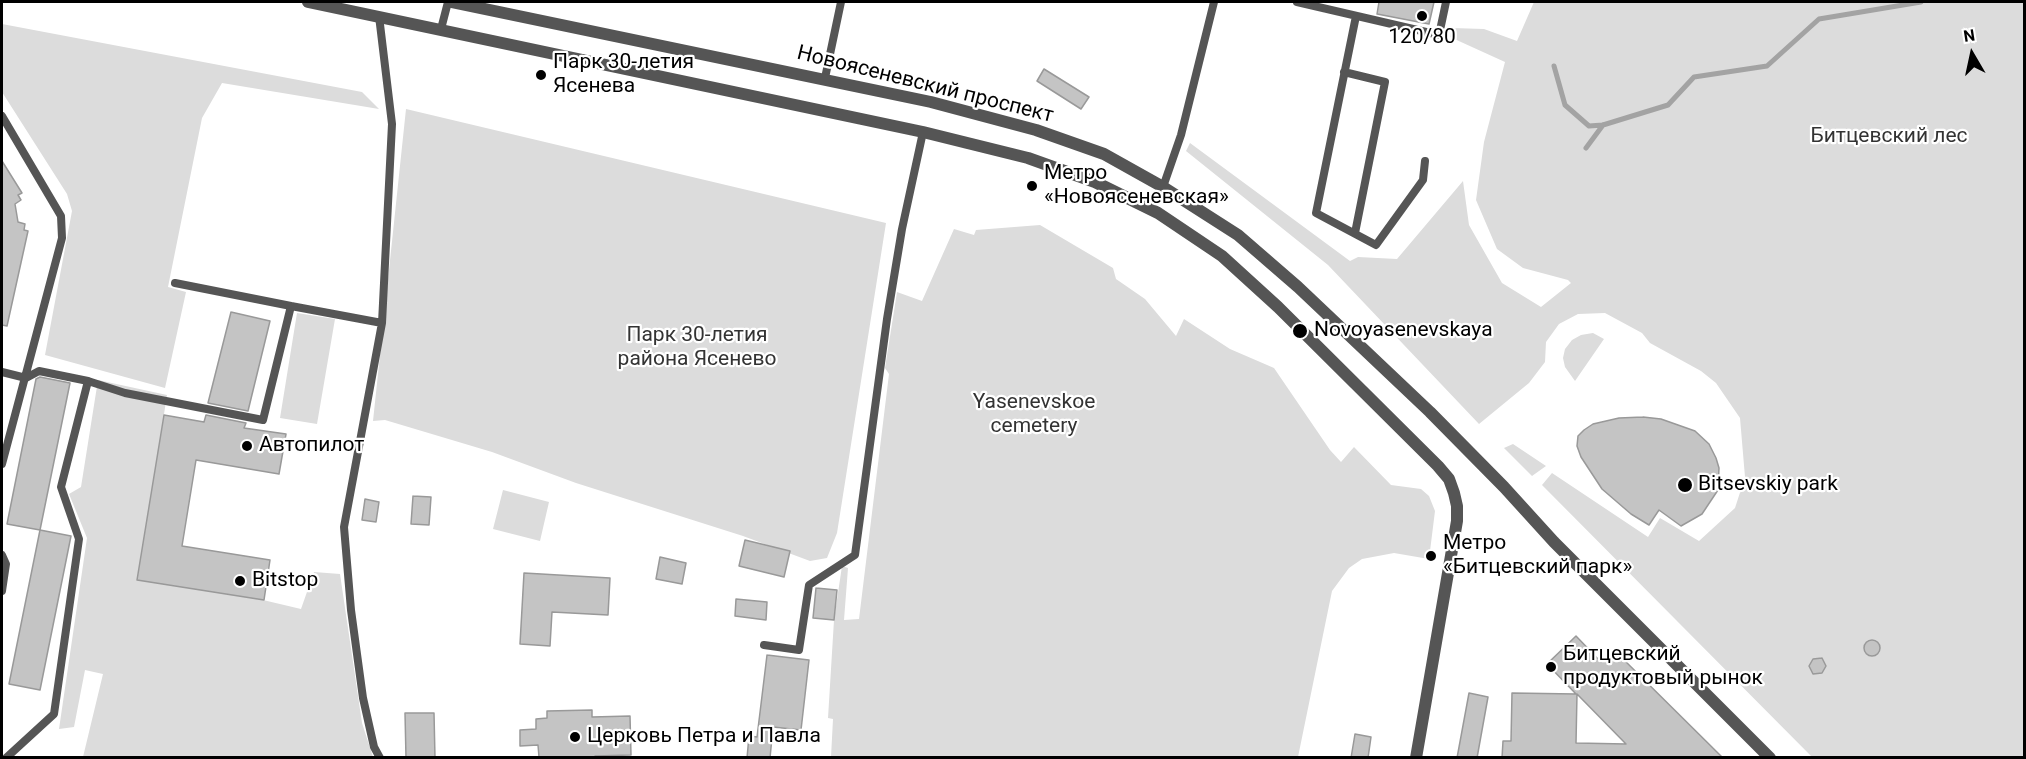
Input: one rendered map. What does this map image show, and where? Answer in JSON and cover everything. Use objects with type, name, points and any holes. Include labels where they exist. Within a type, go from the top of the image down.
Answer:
[{"type":"street","points":[[308,2],[923,132],[1028,158],[1095,182],[1167,219],[1222,256],[1278,307],[1438,466],[1449,480],[1454,492],[1457,521],[1416,758]]},
{"type":"street","name":"Новоясеневский проспект","points":[[449,2],[825,78],[931,102],[1036,130],[1104,154],[1163,187],[1238,235],[1298,287],[1430,412],[1563,550],[1770,758]]},
{"type":"lane","points":[[441,29],[449,2]]},
{"type":"lane","points":[[825,78],[841,2]]},
{"type":"lane","points":[[1163,187],[1181,135],[1214,2]]},
{"type":"lane","points":[[1297,2],[1439,34],[1446,2]]},
{"type":"lane","points":[[379,16],[392,123],[382,323],[344,527],[351,610],[363,698],[374,747],[380,758]]},
{"type":"lane","points":[[1356,16],[1316,213],[1376,244],[1423,180],[1425,161]]},
{"type":"lane","points":[[1344,72],[1385,82],[1355,233]]},
{"type":"lane","points":[[2,116],[61,216],[62,238],[2,464]]},
{"type":"lane","points":[[764,645],[799,650],[809,585],[855,555],[887,319],[902,229],[923,132]]},
{"type":"lane","points":[[175,283],[382,323]]},
{"type":"lane","points":[[2,372],[26,378],[39,371],[88,381],[125,393],[263,420],[291,306]]},
{"type":"lane","points":[[6,758],[54,714],[79,539],[61,487],[88,381]]},
{"type":"lane","points":[[2,555],[6,564],[2,591]]},
{"type":"green space","name":"Битцевский лес","points":[[1534,2],[2024,2],[2024,757],[1812,757],[1542,485],[1552,473],[1648,537],[1660,518],[1699,541],[1735,508],[1745,477],[1740,418],[1716,383],[1701,371],[1650,343],[1642,333],[1605,313],[1578,314],[1559,324],[1546,342],[1545,362],[1529,383],[1479,424],[1328,265],[1186,151],[1190,143],[1350,261],[1358,257],[1397,259],[1463,181],[1469,225],[1502,283],[1541,307],[1571,283],[1568,280],[1523,268],[1497,249],[1476,200],[1484,142],[1505,62],[1450,37],[1452,28],[1484,29],[1517,41]]},
{"type":"green space","points":[[2,24],[362,92],[379,109],[222,83],[202,118],[168,287],[186,292],[165,388],[45,355],[72,211],[67,194],[2,92]]},
{"type":"green space","name":"Парк 30-летия района Ясенево","points":[[406,109],[886,223],[837,533],[827,558],[810,561],[743,536],[576,483],[492,452],[385,420],[373,421]]},
{"type":"green space","name":"Yasenevskoe cemetery","points":[[1040,225],[1113,268],[1116,279],[1145,299],[1176,336],[1184,319],[1230,349],[1274,368],[1330,450],[1341,462],[1354,447],[1391,485],[1421,489],[1429,496],[1435,511],[1429,559],[1394,553],[1362,559],[1349,568],[1332,591],[1298,757],[831,757],[833,719],[828,718],[834,620],[842,566],[848,568],[844,620],[859,619],[889,374],[885,368],[897,292],[922,301],[954,229],[974,235],[976,230]]},
{"type":"green space","points":[[297,313],[335,319],[317,424],[280,418]]},
{"type":"green space","points":[[1593,333],[1604,339],[1575,381],[1565,367],[1563,358],[1565,349],[1572,340],[1581,335]]},
{"type":"green space","points":[[98,380],[167,395],[138,580],[263,600],[301,609],[314,572],[340,574],[362,723],[373,757],[83,757],[103,674],[85,670],[74,727],[59,729],[87,538],[69,494],[81,487]]},
{"type":"green space","points":[[1513,444],[1546,466],[1532,476],[1504,448]]},
{"type":"green space","points":[[503,490],[549,502],[540,541],[493,529]]},
{"type":"building","points":[[1379,2],[1434,2],[1429,24],[1377,14]]},
{"type":"building","points":[[1044,69],[1089,97],[1081,109],[1037,81]]},
{"type":"building","points":[[2,161],[22,193],[18,195],[21,200],[15,204],[18,222],[25,224],[24,230],[28,231],[7,326],[2,325]]},
{"type":"building","points":[[231,312],[270,321],[248,411],[208,403]]},
{"type":"building","points":[[40,377],[70,383],[40,530],[7,524],[36,379]]},
{"type":"building","points":[[164,415],[204,422],[206,415],[246,423],[244,428],[286,434],[279,474],[196,460],[182,546],[270,560],[264,600],[137,580]]},
{"type":"building","points":[[1619,418],[1661,419],[1695,431],[1709,444],[1716,458],[1719,468],[1718,490],[1702,514],[1681,526],[1659,510],[1649,525],[1631,514],[1602,489],[1581,457],[1577,446],[1578,436],[1593,424]]},
{"type":"building","points":[[413,496],[431,497],[429,525],[411,524]]},
{"type":"building","points":[[365,499],[379,502],[376,522],[362,520]]},
{"type":"building","points":[[40,530],[71,536],[40,690],[9,684]]},
{"type":"building","points":[[745,540],[790,551],[784,577],[739,566]]},
{"type":"building","points":[[660,557],[686,563],[682,584],[656,579]]},
{"type":"building","points":[[524,573],[610,578],[608,615],[552,612],[550,646],[520,644]]},
{"type":"building","points":[[816,588],[837,590],[834,620],[813,618]]},
{"type":"building","points":[[736,599],[767,602],[766,620],[735,616]]},
{"type":"building","points":[[1576,636],[1601,662],[1614,650],[1723,758],[1502,758],[1503,741],[1511,741],[1512,693],[1576,694],[1547,664]],"holes":[[[1577,694],[1626,744],[1576,743]]]},
{"type":"building","points":[[1872,640],[1878,642],[1880,648],[1878,654],[1872,656],[1866,654],[1864,648],[1866,642]]},
{"type":"building","points":[[767,655],[809,660],[801,730],[773,727],[770,758],[747,758],[749,736],[757,737]]},
{"type":"building","points":[[1822,658],[1826,666],[1822,673],[1813,674],[1809,666],[1813,659]]},
{"type":"building","points":[[1469,693],[1488,697],[1477,758],[1457,758]]},
{"type":"building","name":"Церковь Петра и Павла","points":[[592,710],[592,717],[630,716],[631,755],[595,756],[595,758],[539,757],[538,745],[520,746],[520,730],[536,729],[536,719],[547,718],[547,711]]},
{"type":"building","points":[[405,713],[434,713],[435,758],[406,758]]},
{"type":"building","points":[[1355,734],[1371,737],[1368,758],[1351,758]]},
{"type":"waterway","points":[[1554,66],[1565,105],[1589,126],[1603,125],[1668,105],[1694,77],[1767,66],[1819,19],[1921,2]]},
{"type":"waterway","points":[[1586,148],[1603,125]]},
{"type":"place","name":"120/80","points":[[1422,16]]},
{"type":"place","name":"Парк 30-летия Ясенева","points":[[541,75]]},
{"type":"place","name":"Метро «Новоясеневская»","points":[[1032,186]]},
{"type":"place","name":"Novoyasenevskaya","points":[[1300,331]]},
{"type":"place","name":"Автопилот","points":[[247,446]]},
{"type":"place","name":"Bitsevskiy park","points":[[1685,485]]},
{"type":"place","name":"Метро «Битцевский парк»","points":[[1431,556]]},
{"type":"place","name":"Bitstop","points":[[240,581]]},
{"type":"place","name":"Битцевский продуктовый рынок","points":[[1551,667]]},
{"type":"place","name":"Церковь Петра и Павла","points":[[575,737]]}]
